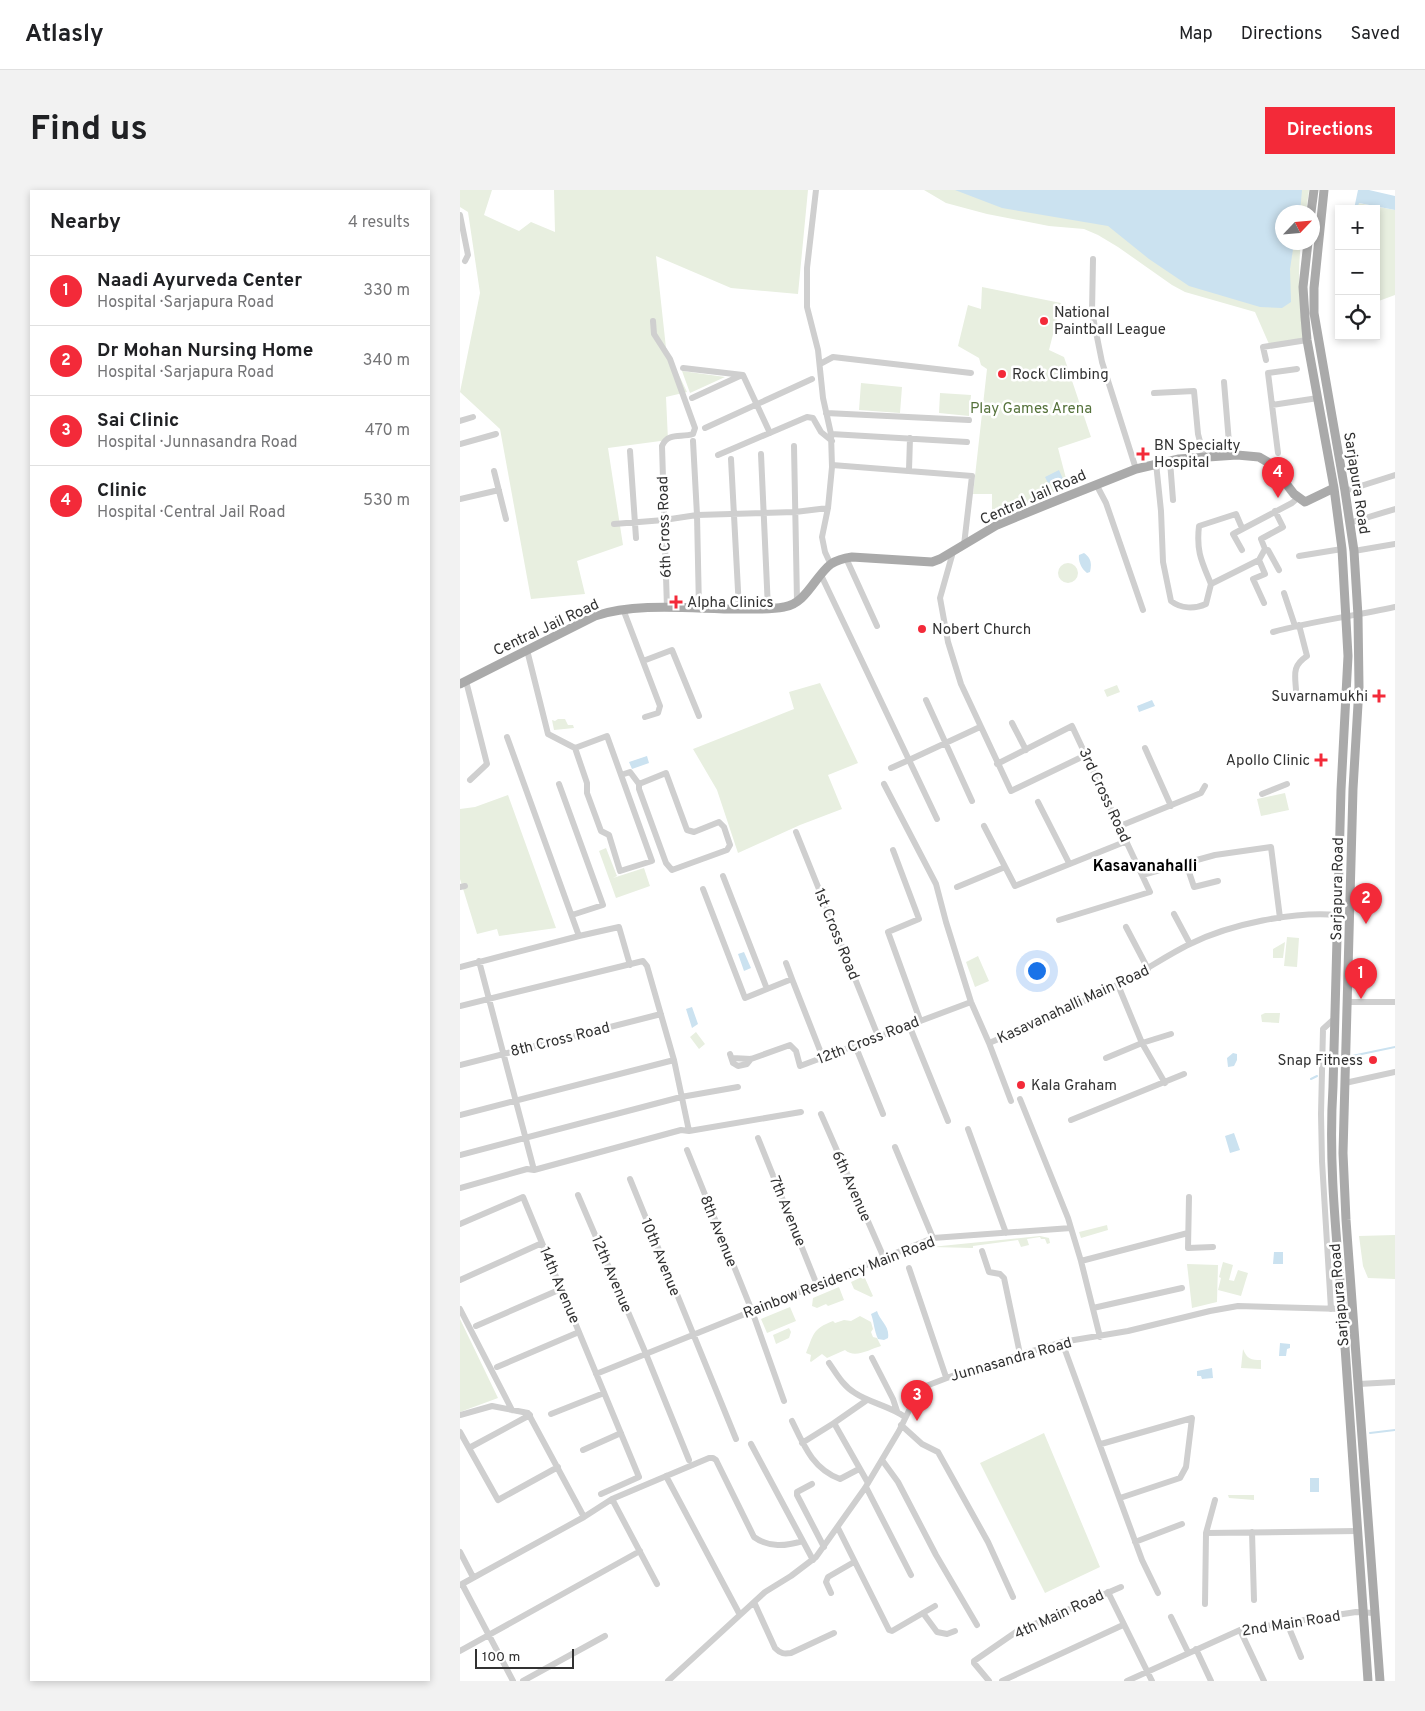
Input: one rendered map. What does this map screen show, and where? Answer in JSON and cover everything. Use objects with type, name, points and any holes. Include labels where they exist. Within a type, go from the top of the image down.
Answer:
[{"type":"main road","points":[[1312,205],[1314,190]]},
{"type":"main road","name":"Sarjapura Road","points":[[1324,190],[1314,288],[1314,312],[1354,551],[1358,616],[1359,687],[1343,1153],[1346,1220],[1360,1384],[1380,1681]]},
{"type":"main road","name":"Sarjapura Road","points":[[1307,250],[1303,287],[1307,340],[1334,488],[1342,549],[1347,618],[1347,687],[1341,790],[1331,1124],[1334,1210],[1368,1681]]},
{"type":"main road","name":"Central Jail Road","points":[[463,682],[595,616],[623,610],[667,608],[768,609],[786,607],[798,601],[831,564],[846,558],[932,562],[953,552],[997,525],[1096,484],[1136,469],[1156,464],[1204,457],[1259,457],[1271,464],[1298,497]]},
{"type":"main road","points":[[1298,497],[1305,502],[1334,488]]},
{"type":"main road","points":[[1341,790],[1354,789]]},
{"type":"main road","points":[[1321,1124],[1331,1124]]},
{"type":"main road","points":[[1334,1210],[1346,1210]]},
{"type":"main road","points":[[1335,1220],[1346,1220]]},
{"type":"street","points":[[816,190],[807,268],[807,307],[815,335],[823,398],[832,438],[832,465],[828,508],[822,537],[831,564]]},
{"type":"street","points":[[460,215],[468,255],[465,260]]},
{"type":"street","points":[[1093,260],[1092,312],[1102,362],[1136,469]]},
{"type":"street","name":"6th Cross Road","points":[[653,321],[654,334],[670,359],[695,428],[693,434],[689,436],[671,436],[666,438],[662,446],[667,608]]},
{"type":"street","points":[[1266,360],[1263,347],[1307,340]]},
{"type":"street","points":[[820,364],[833,357],[971,374]]},
{"type":"street","points":[[683,368],[743,375]]},
{"type":"street","points":[[1278,453],[1268,373],[1297,369]]},
{"type":"street","points":[[692,398],[743,375]]},
{"type":"street","points":[[743,375],[770,433]]},
{"type":"street","points":[[705,428],[812,378]]},
{"type":"street","points":[[1224,382],[1230,456]]},
{"type":"street","points":[[1154,393],[1194,391],[1198,434],[1204,457]]},
{"type":"street","points":[[1272,405],[1318,398]]},
{"type":"street","points":[[826,412],[969,420]]},
{"type":"street","points":[[460,421],[473,417]]},
{"type":"street","points":[[718,455],[807,417],[813,418],[821,432],[832,438],[910,438],[967,442]]},
{"type":"street","points":[[460,444],[496,434]]},
{"type":"street","points":[[909,470],[910,438]]},
{"type":"street","points":[[693,441],[699,609]]},
{"type":"street","points":[[794,446],[798,601]]},
{"type":"street","points":[[630,451],[636,538]]},
{"type":"street","points":[[760,454],[768,609]]},
{"type":"street","points":[[731,459],[739,609]]},
{"type":"street","points":[[1170,461],[1173,500]]},
{"type":"street","points":[[1156,464],[1161,511],[1163,562],[1171,601],[1178,607],[1200,607],[1206,604],[1211,584],[1197,543],[1199,526],[1236,514],[1242,528]]},
{"type":"street","points":[[832,465],[972,476],[964,545]]},
{"type":"street","points":[[494,470],[506,519]]},
{"type":"street","points":[[1345,491],[1395,475]]},
{"type":"street","points":[[1096,484],[1106,503],[1142,610]]},
{"type":"street","points":[[460,499],[499,490]]},
{"type":"street","points":[[1242,550],[1233,534],[1292,503],[1298,497]]},
{"type":"street","points":[[614,524],[697,515],[795,512],[828,508]]},
{"type":"street","points":[[1349,523],[1395,509]]},
{"type":"street","points":[[1276,511],[1283,527],[1261,539],[1265,549],[1268,550],[1279,570]]},
{"type":"street","points":[[1354,551],[1395,544]]},
{"type":"street","points":[[1211,584],[1258,560],[1265,549]]},
{"type":"street","points":[[1299,556],[1342,549]]},
{"type":"street","points":[[953,552],[940,598],[948,642],[961,684],[1011,791],[1086,755]]},
{"type":"street","points":[[846,558],[877,626]]},
{"type":"street","points":[[1258,560],[1265,574],[1253,579],[1264,603]]},
{"type":"street","points":[[821,575],[937,819]]},
{"type":"street","points":[[1284,593],[1308,656],[1301,660],[1295,669],[1296,690]]},
{"type":"street","points":[[1273,632],[1395,607]]},
{"type":"street","points":[[623,610],[660,706],[658,712],[646,717]]},
{"type":"street","points":[[528,650],[548,734],[575,748],[601,831],[609,835],[620,871],[652,861],[607,736],[575,748]]},
{"type":"street","points":[[643,661],[672,650],[699,716]]},
{"type":"street","points":[[463,682],[487,764],[470,780]]},
{"type":"street","points":[[926,700],[972,801]]},
{"type":"street","points":[[997,764],[1026,750],[1012,723]]},
{"type":"street","name":"3rd Cross Road","points":[[1026,750],[1072,726],[1150,892],[1059,920]]},
{"type":"street","points":[[891,768],[980,727]]},
{"type":"street","points":[[507,737],[579,936]]},
{"type":"street","points":[[1145,748],[1171,806]]},
{"type":"street","points":[[621,774],[630,772],[639,784],[639,789],[666,863],[672,870],[727,850],[730,845],[724,827],[720,822],[694,832],[687,830],[666,773],[639,784]]},
{"type":"street","points":[[559,784],[603,905],[572,915]]},
{"type":"street","name":"Kasavanahalli Main Road","points":[[884,784],[936,884],[971,1002],[989,1043],[1118,985],[1190,944],[1226,931],[1280,918],[1309,913],[1338,915]]},
{"type":"street","points":[[1262,794],[1287,784]]},
{"type":"street","points":[[1120,826],[1200,793],[1205,786]]},
{"type":"street","points":[[1038,802],[1069,864]]},
{"type":"street","points":[[984,826],[1015,886],[1127,842]]},
{"type":"street","name":"1st Cross Road","points":[[796,832],[878,1036]]},
{"type":"street","points":[[1142,875],[1215,855],[1271,847],[1280,918]]},
{"type":"street","points":[[893,850],[919,919],[888,932],[920,1020]]},
{"type":"street","points":[[1186,863],[1194,888],[1218,882]]},
{"type":"street","points":[[957,887],[1005,867]]},
{"type":"street","points":[[723,876],[767,989]]},
{"type":"street","points":[[703,889],[745,998],[792,979]]},
{"type":"street","points":[[1174,914],[1190,944]]},
{"type":"street","points":[[460,967],[619,927],[630,965]]},
{"type":"street","points":[[1126,927],[1148,969]]},
{"type":"street","points":[[479,961],[534,1170]]},
{"type":"street","points":[[460,1006],[643,962],[648,966],[674,1060],[689,1131]]},
{"type":"street","points":[[786,963],[823,1058]]},
{"type":"street","points":[[1118,985],[1142,1043],[1165,1083]]},
{"type":"street","name":"12th Cross Road","points":[[731,1056],[751,1060],[790,1045],[796,1050],[800,1066],[971,1002]]},
{"type":"street","points":[[1347,1002],[1395,1002]]},
{"type":"street","name":"8th Cross Road","points":[[460,1065],[661,1014]]},
{"type":"street","points":[[1331,1309],[1321,1124],[1323,1029],[1335,1018]]},
{"type":"street","points":[[909,1025],[948,1120]]},
{"type":"street","points":[[1106,1058],[1142,1043],[1171,1034]]},
{"type":"street","points":[[989,1043],[1011,1101]]},
{"type":"street","points":[[855,1045],[883,1114]]},
{"type":"street","points":[[460,1115],[674,1060]]},
{"type":"street","points":[[1345,1083],[1395,1072]]},
{"type":"street","points":[[1071,1120],[1184,1074]]},
{"type":"street","points":[[460,1155],[681,1097],[738,1087]]},
{"type":"street","points":[[1020,1099],[1068,1218],[1100,1337]]},
{"type":"street","points":[[460,1188],[681,1130],[689,1131],[801,1112]]},
{"type":"street","name":"6th Avenue","points":[[821,1114],[884,1258]]},
{"type":"street","points":[[968,1130],[1006,1232]]},
{"type":"street","name":"7th Avenue","points":[[758,1138],[817,1285]]},
{"type":"street","points":[[895,1147],[933,1238]]},
{"type":"street","name":"8th Avenue","points":[[686,1150],[752,1311],[784,1401]]},
{"type":"street","name":"10th Avenue","points":[[630,1179],[736,1439]]},
{"type":"street","name":"12th Avenue","points":[[578,1195],[690,1460]]},
{"type":"street","points":[[1189,1197],[1188,1248],[1213,1247]]},
{"type":"street","name":"14th Avenue","points":[[460,1224],[523,1198],[639,1477],[601,1494]]},
{"type":"street","name":"Rainbow Residency Main Road","points":[[596,1374],[933,1238],[1070,1228]]},
{"type":"street","points":[[1081,1261],[1188,1234]]},
{"type":"street","points":[[460,1280],[542,1243]]},
{"type":"street","points":[[982,1252],[988,1270],[991,1273],[1000,1274],[1004,1278],[1020,1354]]},
{"type":"street","points":[[909,1268],[946,1377]]},
{"type":"street","points":[[1093,1308],[1182,1288]]},
{"type":"street","points":[[476,1326],[562,1289]]},
{"type":"street","name":"Junnasandra Road","points":[[668,1681],[765,1592],[813,1560],[838,1528],[867,1485],[918,1392],[946,1377],[1062,1342],[1100,1337],[1210,1311],[1238,1306],[1342,1309]]},
{"type":"street","points":[[460,1309],[512,1410]]},
{"type":"street","points":[[497,1367],[580,1332]]},
{"type":"street","points":[[1062,1342],[1142,1560],[1158,1593]]},
{"type":"street","points":[[872,1358],[890,1392],[897,1411]]},
{"type":"street","points":[[829,1363],[847,1387],[867,1400],[897,1411],[905,1417]]},
{"type":"street","points":[[1360,1384],[1395,1382]]},
{"type":"street","points":[[551,1414],[604,1393]]},
{"type":"street","points":[[802,1443],[867,1400]]},
{"type":"street","points":[[460,1415],[492,1406],[528,1413],[584,1517]]},
{"type":"street","points":[[469,1448],[530,1415]]},
{"type":"street","points":[[1101,1444],[1192,1418],[1186,1467],[1180,1478],[1120,1498]]},
{"type":"street","points":[[792,1421],[802,1443],[820,1469],[840,1479],[859,1469]]},
{"type":"street","points":[[834,1423],[859,1469],[911,1575]]},
{"type":"street","points":[[901,1425],[922,1444],[938,1452],[988,1542],[1013,1597]]},
{"type":"street","points":[[460,1432],[498,1500],[558,1467]]},
{"type":"street","points":[[583,1450],[621,1433]]},
{"type":"street","points":[[751,1444],[813,1560]]},
{"type":"street","points":[[513,1681],[461,1584],[584,1517],[612,1499],[709,1458],[713,1458],[716,1460],[754,1537],[760,1541],[786,1546],[803,1541]]},
{"type":"street","points":[[882,1460],[898,1482],[936,1555],[978,1625]]},
{"type":"street","points":[[666,1476],[740,1615]]},
{"type":"street","points":[[812,1484],[797,1492],[797,1495],[824,1547]]},
{"type":"street","points":[[612,1499],[658,1584]]},
{"type":"street","points":[[1205,1604],[1206,1533],[1215,1500]]},
{"type":"street","points":[[1136,1542],[1182,1524]]},
{"type":"street","points":[[838,1528],[889,1630],[892,1631],[935,1606]]},
{"type":"street","points":[[1206,1533],[1357,1531]]},
{"type":"street","points":[[1252,1532],[1254,1600]]},
{"type":"street","points":[[460,1650],[640,1551]]},
{"type":"street","points":[[460,1552],[473,1577]]},
{"type":"street","points":[[831,1593],[826,1582],[828,1577],[854,1562]]},
{"type":"street","name":"4th Main Road","points":[[989,1681],[974,1662],[1016,1632],[1121,1587]]},
{"type":"street","points":[[1108,1592],[1152,1681]]},
{"type":"street","points":[[754,1602],[775,1648],[780,1653],[791,1653],[834,1633]]},
{"type":"street","name":"2nd Main Road","points":[[1127,1681],[1240,1630],[1356,1612],[1374,1613]]},
{"type":"street","points":[[923,1613],[937,1632],[947,1634],[955,1630]]},
{"type":"street","points":[[1171,1617],[1188,1652]]},
{"type":"street","points":[[1286,1623],[1301,1657]]},
{"type":"street","points":[[1002,1681],[1123,1625]]},
{"type":"street","points":[[1240,1630],[1264,1681]]},
{"type":"street","points":[[523,1681],[605,1636]]},
{"type":"street","points":[[1196,1649],[1211,1681]]},
{"type":"green space","points":[[460,190],[492,190],[484,215],[519,231],[531,222],[555,232],[554,190],[808,190],[798,294],[731,288],[656,256],[666,348],[687,392],[666,397],[668,440],[608,448],[623,545],[577,561],[585,594],[531,599],[500,429],[460,392],[480,293],[468,212],[460,207]]},
{"type":"green space","points":[[924,190],[1309,190],[1307,205],[1275,205],[1275,250],[1300,250],[1299,279],[1303,339],[1269,344],[1255,312],[1185,292],[1118,247],[1084,229],[1049,226],[987,214],[946,203]]},
{"type":"green space","points":[[1380,207],[1395,210],[1395,295],[1380,301]]},
{"type":"green space","name":"Play Games Arena","points":[[982,287],[1061,303],[1049,350],[1064,357],[1091,437],[1058,448],[1068,486],[992,518],[992,494],[973,494],[987,369],[981,365],[979,358],[958,346],[968,305],[981,309]]},
{"type":"green space","points":[[682,371],[725,377],[690,393]]},
{"type":"green space","points":[[861,383],[902,387],[900,413],[859,410]]},
{"type":"green space","points":[[940,393],[971,395],[969,416],[939,413]]},
{"type":"green space","points":[[1068,563],[1075,566],[1078,573],[1075,580],[1068,583],[1061,580],[1058,573],[1061,566]]},
{"type":"green space","points":[[820,683],[858,763],[828,775],[842,809],[800,825],[738,853],[717,790],[693,749],[794,709],[789,692]]},
{"type":"green space","points":[[1117,685],[1120,692],[1107,697],[1104,690]]},
{"type":"green space","points":[[565,719],[568,725],[573,725],[574,728],[554,730],[552,720]]},
{"type":"green space","points":[[1285,793],[1289,810],[1261,816],[1257,799]]},
{"type":"green space","points":[[508,795],[556,928],[499,936],[497,929],[477,934],[460,879],[460,809],[475,807]]},
{"type":"green space","points":[[606,848],[617,876],[613,878],[644,868],[650,886],[616,898],[599,851]]},
{"type":"green space","points":[[1287,937],[1299,938],[1297,967],[1284,966]]},
{"type":"green space","points":[[1285,942],[1283,958],[1273,958],[1273,949]]},
{"type":"green space","points":[[978,956],[989,981],[975,987],[966,962]]},
{"type":"green space","points":[[1265,1013],[1280,1013],[1279,1023],[1262,1022],[1261,1015]]},
{"type":"green space","points":[[696,1032],[705,1044],[699,1049],[690,1037]]},
{"type":"green space","points":[[1107,1225],[1108,1230],[1081,1238],[1079,1232]]},
{"type":"green space","points":[[1395,1235],[1395,1279],[1368,1278],[1363,1266],[1359,1236]]},
{"type":"green space","points":[[1040,1236],[1049,1238],[1050,1243],[1047,1244],[1045,1239],[1040,1237],[1027,1239],[1029,1245],[1021,1247],[1018,1240],[973,1246],[973,1248],[931,1247]]},
{"type":"green space","points":[[1223,1262],[1233,1265],[1229,1280],[1234,1281],[1238,1270],[1248,1273],[1241,1296],[1218,1290]]},
{"type":"green space","points":[[1187,1264],[1218,1265],[1217,1302],[1192,1308]]},
{"type":"green space","points":[[864,1276],[873,1296],[871,1297],[854,1289],[851,1282]]},
{"type":"green space","points":[[839,1287],[844,1300],[828,1306],[826,1304],[817,1308],[812,1306],[813,1298]]},
{"type":"green space","points":[[790,1307],[796,1321],[767,1333],[761,1319]]},
{"type":"green space","points":[[860,1316],[871,1322],[873,1337],[877,1338],[881,1346],[853,1354],[845,1350],[827,1358],[822,1354],[810,1361],[811,1355],[806,1353],[817,1330],[833,1321],[835,1323],[844,1320],[851,1321]]},
{"type":"green space","points":[[460,1319],[498,1398],[460,1412]]},
{"type":"green space","points":[[789,1328],[791,1332],[789,1338],[776,1344],[773,1335]]},
{"type":"green space","points":[[1243,1349],[1250,1358],[1261,1360],[1261,1369],[1241,1368]]},
{"type":"green space","points":[[1044,1433],[1100,1567],[1045,1593],[980,1463]]},
{"type":"green space","points":[[1228,1495],[1254,1495],[1254,1500],[1229,1498]]},
{"type":"water","points":[[955,190],[1302,190],[1301,205],[1275,205],[1275,250],[1293,250],[1290,269],[1291,302],[1282,308],[1260,307],[1189,286],[1149,259],[1108,226],[1002,208]]},
{"type":"water","points":[[1358,190],[1369,190],[1395,196],[1395,210],[1380,207],[1380,205],[1359,203],[1358,205],[1355,205]]},
{"type":"water","points":[[1059,470],[1063,479],[1048,483],[1045,477]]},
{"type":"water","points":[[1084,553],[1091,563],[1090,572],[1087,573],[1079,560],[1079,555]]},
{"type":"water","points":[[1152,700],[1155,706],[1139,712],[1137,706]]},
{"type":"water","points":[[647,756],[649,763],[632,769],[629,762]]},
{"type":"water","points":[[744,952],[751,968],[744,971],[738,954]]},
{"type":"water","points":[[692,1007],[698,1024],[692,1028],[686,1009]]},
{"type":"water","points":[[1233,1053],[1237,1054],[1237,1060],[1234,1066],[1228,1067],[1227,1058]]},
{"type":"water","points":[[1234,1133],[1240,1150],[1230,1153],[1225,1136]]},
{"type":"water","points":[[1274,1252],[1283,1252],[1283,1264],[1273,1264]]},
{"type":"water","points":[[877,1311],[888,1330],[888,1338],[884,1340],[878,1339],[871,1314]]},
{"type":"water","points":[[1280,1343],[1290,1344],[1286,1356],[1279,1356]]},
{"type":"water","points":[[1212,1368],[1213,1378],[1202,1379],[1201,1376],[1197,1376],[1197,1371]]},
{"type":"water","points":[[1310,1478],[1319,1478],[1319,1492],[1310,1492]]},
{"type":"waterway","points":[[1352,1056],[1395,1047]]},
{"type":"waterway","points":[[1311,1079],[1317,1076]]},
{"type":"waterway","points":[[1370,1433],[1395,1430]]},
{"type":"place","name":"National Paintball League","points":[[1044,321]]},
{"type":"place","name":"Rock Climbing","points":[[1002,374]]},
{"type":"place","name":"BN Specialty Hospital","points":[[1143,454]]},
{"type":"place","name":"Clinic","points":[[1278,498]]},
{"type":"place","name":"Alpha Clinics","points":[[676,602]]},
{"type":"place","name":"Nobert Church","points":[[922,629]]},
{"type":"place","name":"Suvarnamukhi","points":[[1379,696]]},
{"type":"place","name":"Apollo Clinic","points":[[1321,760]]},
{"type":"place","name":"Dr Mohan Nursing Home","points":[[1366,924]]},
{"type":"place","name":"Naadi Ayurveda Center","points":[[1361,999]]},
{"type":"place","name":"Snap Fitness","points":[[1373,1060]]},
{"type":"place","name":"Kala Graham","points":[[1021,1085]]},
{"type":"place","name":"Sai Clinic","points":[[917,1421]]},
{"type":"district","name":"Kasavanahalli","points":[[1145,865]]}]
